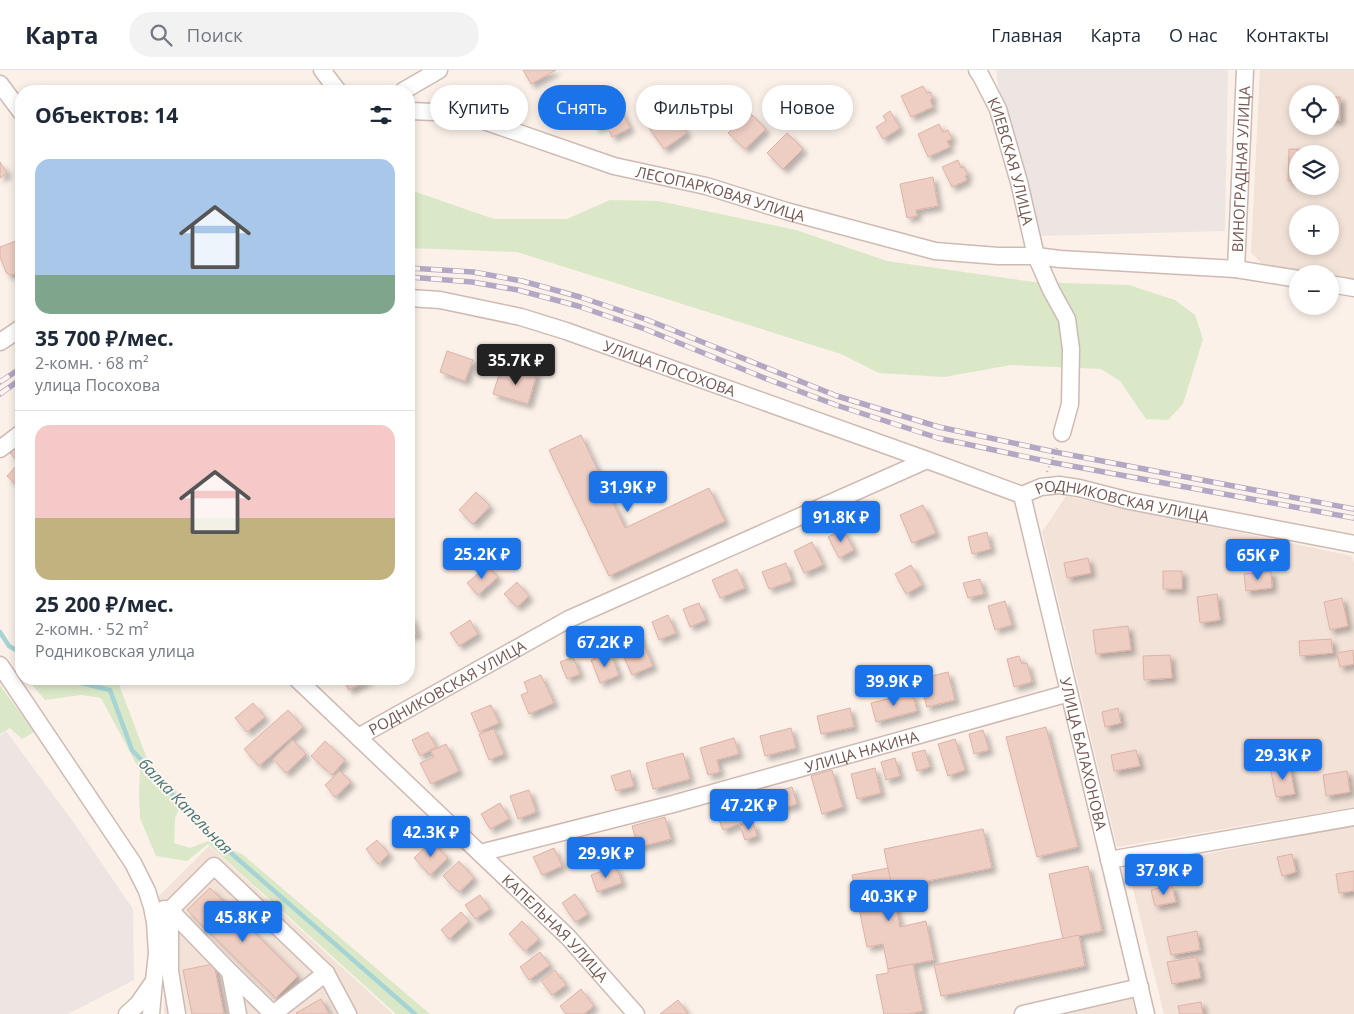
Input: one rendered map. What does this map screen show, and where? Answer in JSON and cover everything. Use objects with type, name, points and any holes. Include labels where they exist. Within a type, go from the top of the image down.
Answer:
[{"type":"street","points":[[322,70],[333,85]]},
{"type":"street","points":[[414,85],[440,70]]},
{"type":"street","name":"КИЕВСКАЯ УЛИЦА","points":[[977,70],[998,109],[1019,182],[1036,256],[1051,290],[1067,319],[1071,350],[1070,404],[1062,433]]},
{"type":"street","name":"ВИНОГРАДНАЯ УЛИЦА","points":[[1236,269],[1245,70]]},
{"type":"street","points":[[0,84],[15,104]]},
{"type":"street","name":"ЛЕСОПАРКОВАЯ УЛИЦА","points":[[415,111],[462,113],[614,166],[706,186],[786,211],[935,251],[1236,269],[1289,277]]},
{"type":"street","points":[[1339,286],[1354,288]]},
{"type":"street","name":"УЛИЦА ПОСОХОВА","points":[[415,298],[440,300],[521,317],[926,460]]},
{"type":"street","points":[[0,342],[15,332]]},
{"type":"street","points":[[0,449],[15,438]]},
{"type":"street","name":"РОДНИКОВСКАЯ УЛИЦА","points":[[358,737],[569,619],[926,460],[1022,494],[1041,487],[1059,485],[1130,501],[1354,544]]},
{"type":"street","name":"УЛИЦА БАЛАХОНОВА","points":[[1022,494],[1146,1014]]},
{"type":"street","points":[[0,665],[133,863],[148,891],[155,922],[157,953],[151,1014]]},
{"type":"street","name":"КАПЕЛЬНАЯ УЛИЦА","points":[[303,685],[568,937],[636,1014]]},
{"type":"street","name":"УЛИЦА НАКИНА","points":[[480,853],[673,804],[1069,693]]},
{"type":"street","points":[[1109,860],[1354,817]]},
{"type":"street","points":[[177,1014],[170,971],[170,910],[214,866],[326,973],[348,1014]]},
{"type":"street","points":[[152,907],[170,910],[273,1014],[326,973]]},
{"type":"street","points":[[230,972],[238,1014]]},
{"type":"street","points":[[128,1014],[138,1004],[154,981]]},
{"type":"street","points":[[1023,1014],[1140,987]]},
{"type":"path","points":[[1041,487],[1062,433]]},
{"type":"shaded area","points":[[996,70],[1228,70],[1225,231],[1040,236],[1025,171],[999,91]]},
{"type":"shaded area","points":[[1260,70],[1354,70],[1354,278],[1339,276],[1339,265],[1289,265],[1289,269],[1264,266],[1251,252]]},
{"type":"shaded area","points":[[1066,496],[1352,556],[1354,563],[1354,807],[1117,847],[1042,532]]},
{"type":"shaded area","points":[[6,731],[79,830],[133,909],[134,980],[68,1014],[0,1014],[0,736]]},
{"type":"shaded area","points":[[1354,826],[1354,1014],[1164,1014],[1128,869]]},
{"type":"shaded area","points":[[209,846],[393,1014],[164,1014],[165,964],[159,896]]},
{"type":"shaded area","points":[[1136,996],[1140,1014],[1055,1014]]},
{"type":"green space","points":[[415,192],[494,219],[567,219],[610,200],[659,201],[796,230],[887,261],[1033,282],[1129,285],[1175,300],[1195,315],[1203,339],[1183,404],[1168,420],[1146,419],[1120,381],[1101,369],[1011,365],[944,377],[879,373],[841,354],[517,252],[415,248]]},
{"type":"green space","points":[[0,685],[34,732],[22,739],[10,728],[0,734]]},
{"type":"green space","points":[[32,685],[119,685],[158,788],[172,787],[184,798],[175,818],[174,843],[190,848],[208,841],[242,854],[430,1014],[396,1014],[208,844],[187,861],[156,856],[140,818],[140,771],[101,698],[81,695],[45,700]]},
{"type":"building","points":[[523,70],[556,70],[531,84]]},
{"type":"building","points":[[923,86],[927,93],[930,92],[933,98],[930,100],[933,107],[911,117],[901,96]]},
{"type":"building","points":[[1339,97],[1340,97],[1339,120]]},
{"type":"building","points":[[890,111],[900,128],[883,139],[876,127],[886,121],[883,116]]},
{"type":"building","points":[[752,115],[762,125],[762,130],[765,130],[745,149],[728,133],[731,130],[752,130]]},
{"type":"building","points":[[626,120],[630,128],[626,130]]},
{"type":"building","points":[[939,124],[943,132],[948,130],[952,139],[947,141],[950,147],[928,157],[918,134]]},
{"type":"building","points":[[609,130],[626,130],[612,137]]},
{"type":"building","points":[[650,130],[685,130],[687,133],[664,149]]},
{"type":"building","points":[[787,133],[803,149],[783,169],[767,153]]},
{"type":"building","points":[[1289,149],[1289,181],[1288,181]]},
{"type":"building","points":[[958,160],[961,168],[964,167],[968,175],[965,176],[967,180],[952,187],[942,167]]},
{"type":"building","points":[[0,162],[7,173],[0,178]]},
{"type":"building","points":[[933,177],[938,206],[916,210],[917,216],[907,218],[900,184]]},
{"type":"building","points":[[15,241],[15,274],[10,275],[6,272],[0,257],[0,247]]},
{"type":"building","points":[[447,351],[473,360],[465,381],[440,372]]},
{"type":"building","points":[[521,368],[537,373],[528,404],[493,394],[500,371],[518,377]]},
{"type":"building","points":[[581,435],[625,528],[709,488],[725,521],[609,576],[549,450]]},
{"type":"building","points":[[15,448],[15,459],[10,453]]},
{"type":"building","points":[[15,467],[15,483],[7,476]]},
{"type":"building","points":[[476,492],[490,506],[473,524],[459,510]]},
{"type":"building","points":[[923,505],[936,533],[912,543],[900,515]]},
{"type":"building","points":[[843,529],[854,550],[839,558],[828,537]]},
{"type":"building","points":[[987,532],[991,549],[972,554],[968,537]]},
{"type":"building","points":[[812,542],[823,565],[804,573],[794,551]]},
{"type":"building","points":[[1088,558],[1091,573],[1067,578],[1064,563]]},
{"type":"building","points":[[786,563],[792,581],[769,589],[762,572]]},
{"type":"building","points":[[911,565],[922,585],[906,594],[895,574]]},
{"type":"building","points":[[487,566],[498,577],[478,595],[467,583]]},
{"type":"building","points":[[737,569],[745,588],[720,598],[712,580]]},
{"type":"building","points":[[1163,571],[1182,571],[1182,589],[1163,589]]},
{"type":"building","points":[[1271,571],[1272,588],[1246,591],[1244,574]]},
{"type":"building","points":[[980,579],[984,594],[968,598],[963,583]]},
{"type":"building","points":[[517,582],[529,596],[517,607],[504,594]]},
{"type":"building","points":[[1217,594],[1220,620],[1200,623],[1197,597]]},
{"type":"building","points":[[1342,598],[1348,626],[1330,630],[1324,602]]},
{"type":"building","points":[[1005,601],[1012,625],[995,630],[988,606]]},
{"type":"building","points":[[699,603],[706,620],[690,627],[683,609]]},
{"type":"building","points":[[668,615],[676,633],[659,640],[652,622]]},
{"type":"building","points":[[470,620],[478,634],[459,646],[450,633]]},
{"type":"building","points":[[1128,626],[1131,650],[1096,654],[1093,630]]},
{"type":"building","points":[[636,628],[653,666],[632,675],[615,637]]},
{"type":"building","points":[[1331,639],[1333,653],[1300,656],[1299,641]]},
{"type":"building","points":[[1353,650],[1354,664],[1340,667],[1337,653]]},
{"type":"building","points":[[610,652],[619,675],[600,683],[591,660]]},
{"type":"building","points":[[1170,655],[1172,678],[1144,680],[1143,656]]},
{"type":"building","points":[[1019,656],[1022,664],[1027,663],[1032,682],[1014,687],[1007,659]]},
{"type":"building","points":[[573,657],[580,674],[567,679],[560,662]]},
{"type":"building","points":[[948,672],[955,700],[927,707],[919,679]]},
{"type":"building","points":[[541,675],[554,703],[529,714],[521,695],[528,692],[524,682]]},
{"type":"building","points":[[346,685],[359,685],[349,690]]},
{"type":"building","points":[[912,693],[917,711],[876,722],[871,703]]},
{"type":"building","points":[[253,703],[265,717],[247,732],[235,718]]},
{"type":"building","points":[[491,705],[499,723],[479,732],[471,713]]},
{"type":"building","points":[[850,708],[854,727],[821,734],[817,716]]},
{"type":"building","points":[[1118,708],[1121,723],[1105,727],[1102,712]]},
{"type":"building","points":[[288,710],[303,727],[259,766],[244,749]]},
{"type":"building","points":[[1046,727],[1078,847],[1037,857],[1006,737]]},
{"type":"building","points":[[791,728],[796,748],[765,756],[760,736]]},
{"type":"building","points":[[494,729],[504,754],[489,760],[479,734]]},
{"type":"building","points":[[983,730],[989,750],[974,754],[969,734]]},
{"type":"building","points":[[428,732],[436,747],[420,756],[412,740]]},
{"type":"building","points":[[734,738],[739,754],[717,760],[720,772],[708,775],[700,748]]},
{"type":"building","points":[[955,739],[965,770],[948,776],[938,744]]},
{"type":"building","points":[[293,740],[306,754],[286,773],[273,759]]},
{"type":"building","points":[[325,741],[345,760],[332,775],[311,756]]},
{"type":"building","points":[[446,744],[459,771],[431,784],[420,763],[434,757],[431,751]]},
{"type":"building","points":[[925,750],[930,767],[917,771],[912,753]]},
{"type":"building","points":[[1136,750],[1140,766],[1114,771],[1111,755]]},
{"type":"building","points":[[683,753],[690,779],[653,789],[646,763]]},
{"type":"building","points":[[895,758],[900,776],[886,780],[881,762]]},
{"type":"building","points":[[1289,764],[1295,794],[1276,797],[1270,767]]},
{"type":"building","points":[[875,768],[881,793],[857,799],[851,774]]},
{"type":"building","points":[[630,770],[634,786],[616,791],[611,776]]},
{"type":"building","points":[[832,770],[843,807],[822,814],[811,776]]},
{"type":"building","points":[[340,771],[351,782],[335,797],[325,785]]},
{"type":"building","points":[[1347,771],[1350,792],[1326,796],[1323,775]]},
{"type":"building","points":[[792,787],[797,804],[763,814],[758,798]]},
{"type":"building","points":[[529,790],[536,812],[518,819],[510,796]]},
{"type":"building","points":[[500,803],[509,819],[490,829],[481,814]]},
{"type":"building","points":[[738,804],[744,822],[723,830],[716,812]]},
{"type":"building","points":[[665,817],[671,839],[638,847],[632,826]]},
{"type":"building","points":[[753,822],[757,836],[745,840],[740,826]]},
{"type":"building","points":[[983,829],[992,868],[892,888],[884,849]]},
{"type":"building","points":[[377,840],[389,854],[378,864],[366,849]]},
{"type":"building","points":[[432,841],[448,858],[430,875],[414,858]]},
{"type":"building","points":[[554,848],[562,866],[542,875],[533,857]]},
{"type":"building","points":[[1292,854],[1296,872],[1282,876],[1277,857]]},
{"type":"building","points":[[459,861],[474,878],[459,892],[443,876]]},
{"type":"building","points":[[616,866],[622,883],[597,892],[591,875]]},
{"type":"building","points":[[1088,866],[1102,931],[1063,939],[1049,874]]},
{"type":"building","points":[[888,868],[900,927],[926,921],[934,960],[888,969],[883,944],[867,947],[852,875]]},
{"type":"building","points":[[1354,871],[1354,891],[1339,893],[1336,874]]},
{"type":"building","points":[[1172,885],[1176,902],[1155,906],[1151,890]]},
{"type":"building","points":[[210,888],[298,976],[276,998],[187,910]]},
{"type":"building","points":[[575,894],[588,914],[575,922],[562,903]]},
{"type":"building","points":[[480,895],[490,909],[475,919],[465,905]]},
{"type":"building","points":[[461,912],[469,921],[449,939],[441,930]]},
{"type":"building","points":[[522,921],[539,939],[525,951],[509,934]]},
{"type":"building","points":[[1197,931],[1200,950],[1171,955],[1167,937]]},
{"type":"building","points":[[1079,935],[1085,966],[941,996],[934,965]]},
{"type":"building","points":[[540,952],[550,965],[529,980],[520,967]]},
{"type":"building","points":[[1197,957],[1201,978],[1172,984],[1167,962]]},
{"type":"building","points":[[214,964],[224,1014],[192,1014],[183,970]]},
{"type":"building","points":[[913,964],[923,1011],[909,1014],[884,1014],[876,975],[888,973],[888,969]]},
{"type":"building","points":[[555,970],[566,985],[552,995],[541,981]]},
{"type":"building","points":[[581,989],[594,1006],[584,1014],[566,1014],[560,1006]]},
{"type":"building","points":[[321,999],[329,1014],[296,1013]]},
{"type":"building","points":[[678,1000],[688,1014],[660,1014]]},
{"type":"building","points":[[1201,1002],[1203,1014],[1180,1014],[1178,1006]]},
{"type":"waterway","name":"балка Капельная","points":[[0,632],[9,646],[15,650]]},
{"type":"waterway","name":"балка Капельная","points":[[89,685],[110,690],[132,750],[208,833],[415,1014]]},
{"type":"railway","points":[[415,268],[473,272],[522,281],[580,297],[645,319],[837,396],[939,427],[1055,452],[1354,509]]},
{"type":"railway","points":[[415,277],[472,282],[518,290],[578,306],[645,329],[836,405],[938,438],[1050,462],[1354,518]]},
{"type":"railway","points":[[0,382],[15,372]]},
{"type":"railway","points":[[0,394],[15,383]]}]
